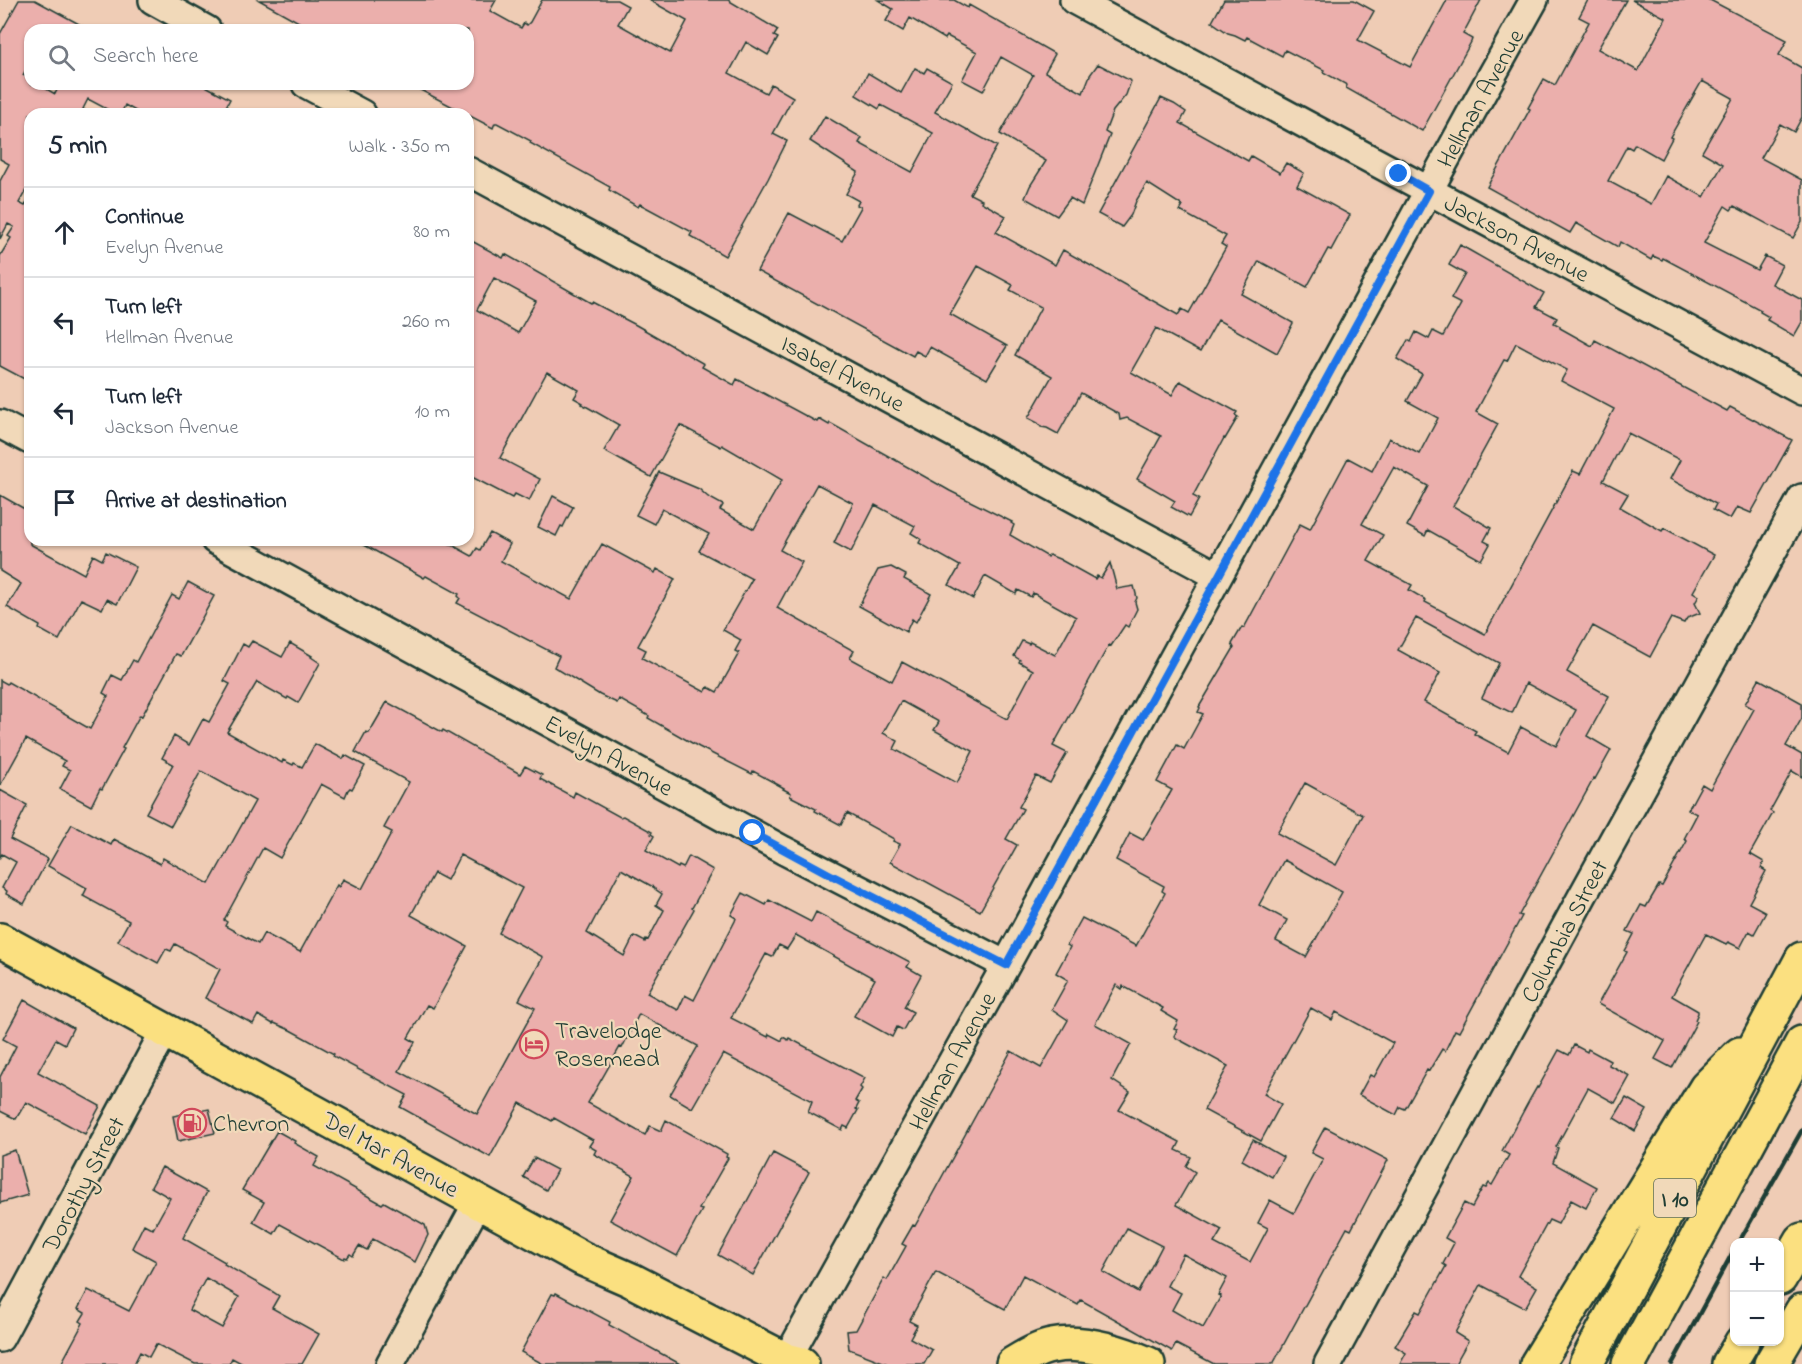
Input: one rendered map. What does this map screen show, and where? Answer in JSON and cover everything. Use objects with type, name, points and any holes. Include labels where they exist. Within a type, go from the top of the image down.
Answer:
[{"type":"main road","name":"Del Mar Avenue","points":[[0,940],[583,1259],[630,1280],[790,1363]]},
{"type":"main road","name":"I 10","points":[[1586,1364],[1802,959]]},
{"type":"main road","points":[[1537,1364],[1706,1088],[1763,1031]]},
{"type":"main road","points":[[1629,1364],[1802,1043]]},
{"type":"main road","points":[[1784,1270],[1802,1240]]},
{"type":"main road","points":[[1772,1364],[1802,1311]]},
{"type":"main road","points":[[1013,1364],[1050,1346],[1080,1344],[1148,1364]]},
{"type":"main road","points":[[1730,1364],[1739,1346]]},
{"type":"street","points":[[153,0],[196,24]]},
{"type":"street","name":"Jackson Avenue","points":[[1074,0],[1802,391]]},
{"type":"street","name":"Hellman Avenue","points":[[790,1363],[1534,0]]},
{"type":"street","points":[[317,90],[351,108]]},
{"type":"street","name":"Isabel Avenue","points":[[474,174],[1218,576]]},
{"type":"street","points":[[0,424],[24,437]]},
{"type":"street","name":"Columbia Street","points":[[1328,1364],[1802,498]]},
{"type":"street","name":"Evelyn Avenue","points":[[226,546],[792,855],[1006,965]]},
{"type":"street","name":"Dorothy Street","points":[[0,1338],[165,1030]]},
{"type":"street","points":[[390,1364],[478,1202]]},
{"type":"building","points":[[19,0],[35,0],[79,24],[24,24],[24,90],[48,90],[55,94],[57,90],[213,90],[230,99],[225,108],[130,108],[125,105],[124,108],[105,108],[88,99],[84,108],[24,108],[24,194],[19,203],[24,206],[24,379],[0,366],[0,256],[11,238],[8,236],[14,227],[8,224],[0,239],[0,181],[9,164],[0,159],[0,34]]},
{"type":"building","points":[[259,0],[496,0],[490,11],[521,28],[524,23],[527,25],[530,22],[542,0],[617,0],[628,6],[618,24],[670,53],[687,21],[649,0],[728,0],[778,30],[774,36],[778,38],[768,55],[746,42],[729,73],[766,93],[771,84],[793,97],[773,134],[787,141],[725,256],[690,236],[692,232],[640,204],[638,207],[609,190],[610,187],[530,143],[531,141],[497,123],[493,128],[474,118],[474,108],[455,108],[420,90],[474,90],[474,24],[302,24]]},
{"type":"building","points":[[878,0],[954,0],[968,8],[969,5],[1055,54],[1045,72],[1083,93],[1090,75],[1098,64],[1131,81],[1126,95],[1113,111],[1105,132],[1110,135],[1082,205],[1070,198],[1057,216],[1025,198],[1046,161],[1000,134],[1033,75],[1001,57],[983,91],[962,80],[977,52],[947,36],[945,39],[910,18],[903,31],[886,21],[893,9]]},
{"type":"building","points":[[1224,0],[1354,0],[1374,11],[1358,40],[1410,67],[1447,0],[1481,0],[1463,34],[1472,39],[1471,42],[1422,131],[1346,88],[1347,85],[1323,72],[1324,70],[1285,50],[1282,56],[1247,37],[1245,40],[1228,33],[1212,22]]},
{"type":"building","points":[[1588,0],[1626,0],[1598,49],[1638,71],[1666,18],[1632,0],[1710,0],[1787,40],[1779,55],[1802,68],[1802,117],[1794,132],[1780,124],[1761,158],[1802,180],[1802,222],[1793,238],[1734,206],[1731,210],[1725,206],[1704,243],[1757,270],[1765,256],[1782,265],[1772,284],[1802,300],[1802,322],[1794,336],[1767,320],[1769,317],[1760,312],[1761,310],[1663,258],[1662,260],[1653,256],[1651,260],[1620,242],[1618,247],[1576,223],[1570,233],[1487,187],[1544,79],[1555,85],[1589,22],[1579,17]],"holes":[[[1702,81],[1733,98],[1702,152],[1723,164],[1704,197],[1666,176],[1651,204],[1608,181],[1627,146],[1632,149],[1635,144],[1661,159],[1672,138],[1670,137]]]},
{"type":"building","points":[[915,68],[924,73],[927,68],[952,82],[935,112],[997,146],[970,194],[1006,216],[996,232],[1055,265],[1063,250],[1178,315],[1182,309],[1189,313],[1226,247],[1221,244],[1226,236],[1180,211],[1183,206],[1147,183],[1131,215],[1122,227],[1098,214],[1161,98],[1186,112],[1180,123],[1248,161],[1251,156],[1280,173],[1286,163],[1304,173],[1297,186],[1350,215],[1307,287],[1259,261],[1241,294],[1293,323],[1277,353],[1218,320],[1200,352],[1156,328],[1131,372],[1172,395],[1180,381],[1237,412],[1235,415],[1238,417],[1193,496],[1199,499],[1189,517],[1171,507],[1175,501],[1137,479],[1161,436],[1127,418],[1120,420],[1119,414],[1081,393],[1058,434],[1041,427],[1028,418],[1052,376],[1015,355],[1041,307],[1010,290],[1013,285],[978,266],[950,314],[1007,346],[987,379],[930,347],[925,356],[916,351],[913,356],[757,271],[789,213],[842,241],[861,207],[857,205],[859,201],[846,194],[858,172],[810,141],[825,116],[862,138],[859,143],[912,172],[933,133],[881,105],[879,109],[856,95],[868,73],[901,93]]},
{"type":"building","points":[[474,242],[503,258],[505,254],[591,303],[636,325],[704,364],[702,367],[734,385],[737,379],[817,422],[819,419],[829,425],[830,423],[950,491],[1012,522],[1014,525],[1010,535],[1048,557],[1049,555],[1059,559],[1095,579],[1097,576],[1101,578],[1110,563],[1117,589],[1134,586],[1137,609],[1128,627],[1125,625],[1111,646],[1109,645],[1053,746],[1067,753],[1050,783],[1036,776],[1019,807],[1023,809],[1006,839],[1017,845],[980,911],[890,862],[900,844],[893,841],[894,839],[847,813],[841,825],[790,796],[791,793],[784,788],[753,771],[752,774],[699,747],[619,699],[617,703],[600,695],[554,667],[559,656],[457,603],[460,598],[459,594],[426,576],[424,578],[366,546],[454,546],[472,556],[477,548],[480,550],[490,533],[510,544],[501,561],[571,599],[602,544],[655,573],[657,569],[675,579],[638,646],[646,650],[642,658],[705,692],[708,687],[717,692],[739,653],[735,651],[741,640],[723,630],[752,579],[699,551],[709,534],[662,509],[654,524],[636,515],[659,472],[699,489],[723,505],[720,510],[754,529],[782,480],[722,445],[721,447],[680,425],[651,477],[604,451],[619,425],[582,404],[574,398],[579,390],[547,372],[500,458],[540,479],[529,501],[515,494],[512,498],[474,478]],"holes":[[[494,278],[536,301],[518,333],[477,310]],[[817,484],[853,503],[834,543],[851,552],[875,505],[915,526],[911,533],[921,539],[919,543],[960,566],[949,585],[973,599],[985,576],[1016,594],[1018,590],[1031,597],[1033,593],[1076,617],[1055,655],[1030,642],[1029,644],[1022,641],[1014,656],[1020,660],[1019,662],[1033,670],[1007,719],[902,662],[892,681],[850,658],[854,651],[777,608],[802,562],[780,550]],[[901,701],[939,722],[934,730],[973,751],[957,783],[894,749],[898,741],[883,733]]]},
{"type":"building","points":[[1460,245],[1544,293],[1536,307],[1557,318],[1554,323],[1560,328],[1592,346],[1595,340],[1727,411],[1730,407],[1792,440],[1751,513],[1737,507],[1730,519],[1713,510],[1716,504],[1670,479],[1680,460],[1628,433],[1603,481],[1628,494],[1620,507],[1662,531],[1664,528],[1714,555],[1693,592],[1699,596],[1695,603],[1700,613],[1687,618],[1684,623],[1671,618],[1650,657],[1593,626],[1567,672],[1609,696],[1587,736],[1611,750],[1519,915],[1522,916],[1459,1032],[1455,1030],[1445,1051],[1442,1049],[1429,1071],[1427,1070],[1405,1109],[1400,1107],[1396,1115],[1359,1095],[1370,1075],[1374,1077],[1393,1043],[1336,1012],[1332,1020],[1311,1008],[1264,1094],[1281,1104],[1261,1141],[1204,1110],[1228,1066],[1174,1036],[1177,1030],[1174,1029],[1178,1021],[1161,1011],[1163,1008],[1123,986],[1122,989],[1116,985],[1095,1024],[1131,1044],[1112,1080],[1130,1092],[1119,1110],[1180,1142],[1176,1150],[1191,1157],[1186,1166],[1195,1172],[1176,1205],[1222,1230],[1214,1243],[1250,1262],[1268,1228],[1258,1223],[1270,1200],[1294,1213],[1323,1159],[1311,1153],[1325,1127],[1388,1160],[1351,1230],[1347,1228],[1273,1364],[1214,1364],[1176,1344],[1172,1351],[1081,1300],[1078,1305],[1023,1275],[1005,1309],[936,1272],[909,1321],[917,1325],[910,1338],[932,1350],[924,1364],[888,1364],[849,1349],[847,1331],[856,1330],[884,1278],[887,1280],[906,1246],[902,1244],[913,1225],[915,1226],[1011,1051],[1041,1068],[1068,1020],[1052,1009],[1068,980],[1056,973],[1070,947],[1067,945],[1082,918],[1136,946],[1165,893],[1162,891],[1164,886],[1116,860],[1130,833],[1143,840],[1172,790],[1157,782],[1177,745],[1184,749],[1203,714],[1198,712],[1199,707],[1234,648],[1232,644],[1242,627],[1244,628],[1300,524],[1310,529],[1348,458],[1372,471],[1389,438],[1419,454],[1438,418],[1407,401],[1422,374],[1397,359],[1408,340],[1411,342],[1416,332],[1429,339],[1433,331],[1443,336],[1461,304],[1451,299],[1465,274],[1449,265]],"holes":[[[1516,343],[1567,370],[1561,381],[1614,409],[1580,474],[1573,471],[1485,634],[1425,602],[1426,600],[1409,590],[1412,585],[1368,561],[1383,535],[1362,524],[1394,467],[1428,486],[1407,526],[1425,536],[1428,530],[1481,560],[1490,544],[1484,541],[1491,528],[1453,506],[1498,424],[1476,412],[1504,360],[1507,361]],[[1416,618],[1499,663],[1482,698],[1512,713],[1526,683],[1576,710],[1556,746],[1521,727],[1508,752],[1474,734],[1476,731],[1424,702],[1440,673],[1398,650]],[[1305,783],[1363,815],[1336,865],[1277,833]],[[1284,860],[1342,892],[1306,957],[1276,941],[1287,920],[1259,905]],[[1127,1228],[1162,1246],[1138,1292],[1103,1272]],[[1183,1254],[1227,1278],[1218,1295],[1221,1296],[1203,1328],[1172,1310],[1181,1293],[1167,1286]]]},
{"type":"building","points":[[0,495],[24,509],[24,546],[34,546],[84,574],[93,555],[102,560],[106,552],[136,567],[117,604],[107,599],[102,609],[81,599],[59,640],[7,607],[21,584],[0,571]]},
{"type":"building","points":[[553,496],[573,507],[556,536],[538,527]]},
{"type":"building","points":[[891,567],[906,575],[904,579],[931,594],[916,622],[912,619],[906,632],[859,606],[878,570]]},
{"type":"building","points":[[188,582],[214,596],[181,656],[176,654],[142,716],[140,715],[122,748],[124,749],[91,806],[60,789],[70,770],[62,766],[65,761],[26,739],[0,786],[0,680],[7,684],[8,682],[90,729],[108,696],[103,693],[112,675],[122,680],[133,660],[136,662],[172,595],[179,599]]},
{"type":"building","points":[[252,641],[282,657],[290,643],[320,663],[298,703],[257,682],[227,732],[282,763],[283,760],[302,767],[315,744],[343,759],[345,755],[365,766],[345,797],[321,784],[280,858],[263,848],[224,920],[227,922],[225,926],[258,944],[264,933],[300,952],[337,885],[339,887],[343,879],[362,889],[392,832],[384,828],[409,782],[355,752],[387,702],[442,732],[443,730],[520,774],[525,766],[542,775],[540,779],[573,797],[575,792],[652,832],[654,836],[646,850],[678,868],[679,866],[683,868],[689,856],[713,870],[647,993],[678,1010],[685,995],[694,1000],[735,921],[736,918],[731,915],[743,893],[766,905],[769,900],[811,922],[816,912],[910,962],[907,967],[921,975],[904,1007],[913,1012],[903,1030],[897,1027],[892,1037],[854,1016],[875,979],[796,935],[787,949],[779,945],[772,957],[766,954],[731,1018],[768,1037],[769,1034],[782,1041],[783,1037],[788,1040],[789,1038],[865,1078],[855,1101],[859,1103],[856,1109],[858,1110],[848,1128],[844,1126],[842,1130],[808,1112],[812,1101],[723,1054],[692,1108],[670,1095],[698,1046],[639,1014],[622,1048],[620,1047],[588,1103],[645,1135],[650,1126],[661,1131],[666,1120],[727,1154],[728,1158],[699,1209],[702,1210],[677,1256],[610,1220],[634,1176],[594,1154],[596,1150],[589,1146],[593,1140],[554,1118],[552,1121],[520,1103],[490,1157],[400,1107],[407,1095],[333,1056],[334,1054],[258,1015],[253,1024],[205,998],[220,969],[175,944],[171,951],[166,949],[158,963],[118,941],[129,921],[83,896],[87,888],[48,866],[72,824],[111,845],[114,839],[160,864],[163,858],[209,884],[255,801],[201,771],[171,826],[146,813],[173,764],[162,758],[174,736],[189,745],[203,719],[209,722],[230,684],[224,681],[243,644],[248,647]],"holes":[[[460,855],[522,888],[499,933],[543,957],[519,1000],[535,1008],[477,1114],[399,1071],[415,1042],[408,1038],[427,1005],[433,1008],[467,946],[411,915],[434,873],[447,880]],[[621,869],[662,894],[656,905],[664,910],[648,940],[646,939],[645,942],[634,936],[624,956],[587,933]]]},
{"type":"building","points":[[1759,679],[1802,703],[1802,718],[1786,746],[1802,755],[1802,777],[1792,771],[1770,811],[1773,813],[1750,854],[1764,862],[1761,868],[1766,871],[1749,903],[1766,912],[1754,934],[1749,931],[1740,948],[1706,934],[1672,996],[1698,1013],[1695,1020],[1697,1021],[1672,1068],[1655,1059],[1665,1041],[1598,1004],[1627,952],[1625,951],[1634,934],[1627,931],[1641,905],[1646,907],[1659,885],[1662,886],[1687,841],[1684,839],[1697,814],[1688,810],[1702,784],[1710,789],[1754,709],[1745,704]]},
{"type":"building","points":[[0,790],[27,805],[10,839],[48,859],[24,904],[6,894],[7,891],[2,888],[16,862],[2,854],[0,857]]},
{"type":"building","points":[[24,1000],[73,1028],[65,1044],[56,1039],[38,1072],[100,1106],[85,1134],[26,1102],[16,1119],[0,1111],[0,1077],[16,1046],[3,1039]]},
{"type":"building","points":[[1574,1045],[1587,1052],[1588,1049],[1610,1061],[1609,1065],[1630,1076],[1615,1103],[1588,1088],[1556,1147],[1558,1148],[1553,1163],[1597,1187],[1586,1208],[1571,1200],[1558,1224],[1549,1220],[1518,1276],[1537,1287],[1525,1308],[1481,1285],[1455,1333],[1468,1341],[1455,1364],[1400,1364],[1406,1353],[1395,1346],[1416,1311],[1420,1313],[1446,1266],[1443,1264],[1454,1243],[1445,1238],[1464,1203],[1472,1207],[1483,1187],[1486,1188],[1489,1183],[1492,1185],[1509,1155],[1502,1151],[1537,1087],[1559,1050],[1569,1055]]},
{"type":"building","points":[[1626,1098],[1647,1110],[1635,1131],[1614,1118]]},
{"type":"building","points":[[209,1109],[215,1133],[178,1141],[173,1116]]},
{"type":"building","points":[[277,1131],[319,1157],[314,1166],[425,1225],[428,1235],[415,1262],[373,1239],[367,1250],[359,1246],[353,1256],[350,1254],[344,1259],[280,1224],[274,1234],[253,1222],[264,1202],[242,1190]]},
{"type":"building","points":[[1253,1140],[1283,1157],[1272,1177],[1242,1160]]},
{"type":"building","points":[[15,1150],[28,1195],[0,1203],[0,1155]]},
{"type":"building","points":[[773,1153],[809,1172],[753,1275],[718,1255]]},
{"type":"building","points":[[534,1158],[557,1170],[546,1190],[523,1177]]},
{"type":"building","points":[[162,1167],[207,1192],[183,1238],[279,1296],[272,1308],[319,1334],[302,1364],[243,1364],[232,1358],[229,1364],[195,1364],[156,1344],[149,1357],[140,1352],[134,1364],[61,1364],[83,1323],[80,1321],[85,1313],[78,1309],[88,1290],[129,1311],[156,1261],[132,1248],[144,1224],[153,1229],[170,1198],[151,1187]],"holes":[[[206,1278],[239,1297],[222,1328],[189,1310]]]},
{"type":"building","points":[[556,1293],[680,1364],[543,1364],[521,1352],[552,1294]]},
{"type":"railway","points":[[1741,1238],[1802,1130]]},
{"type":"railway","points":[[1672,1364],[1730,1257]]},
{"type":"place","name":"Travelodge Rosemead","points":[[534,1044]]},
{"type":"place","name":"Chevron","points":[[192,1123]]},
{"type":"route","points":[[753,833],[1006,965],[1429,191],[1399,174]]}]
